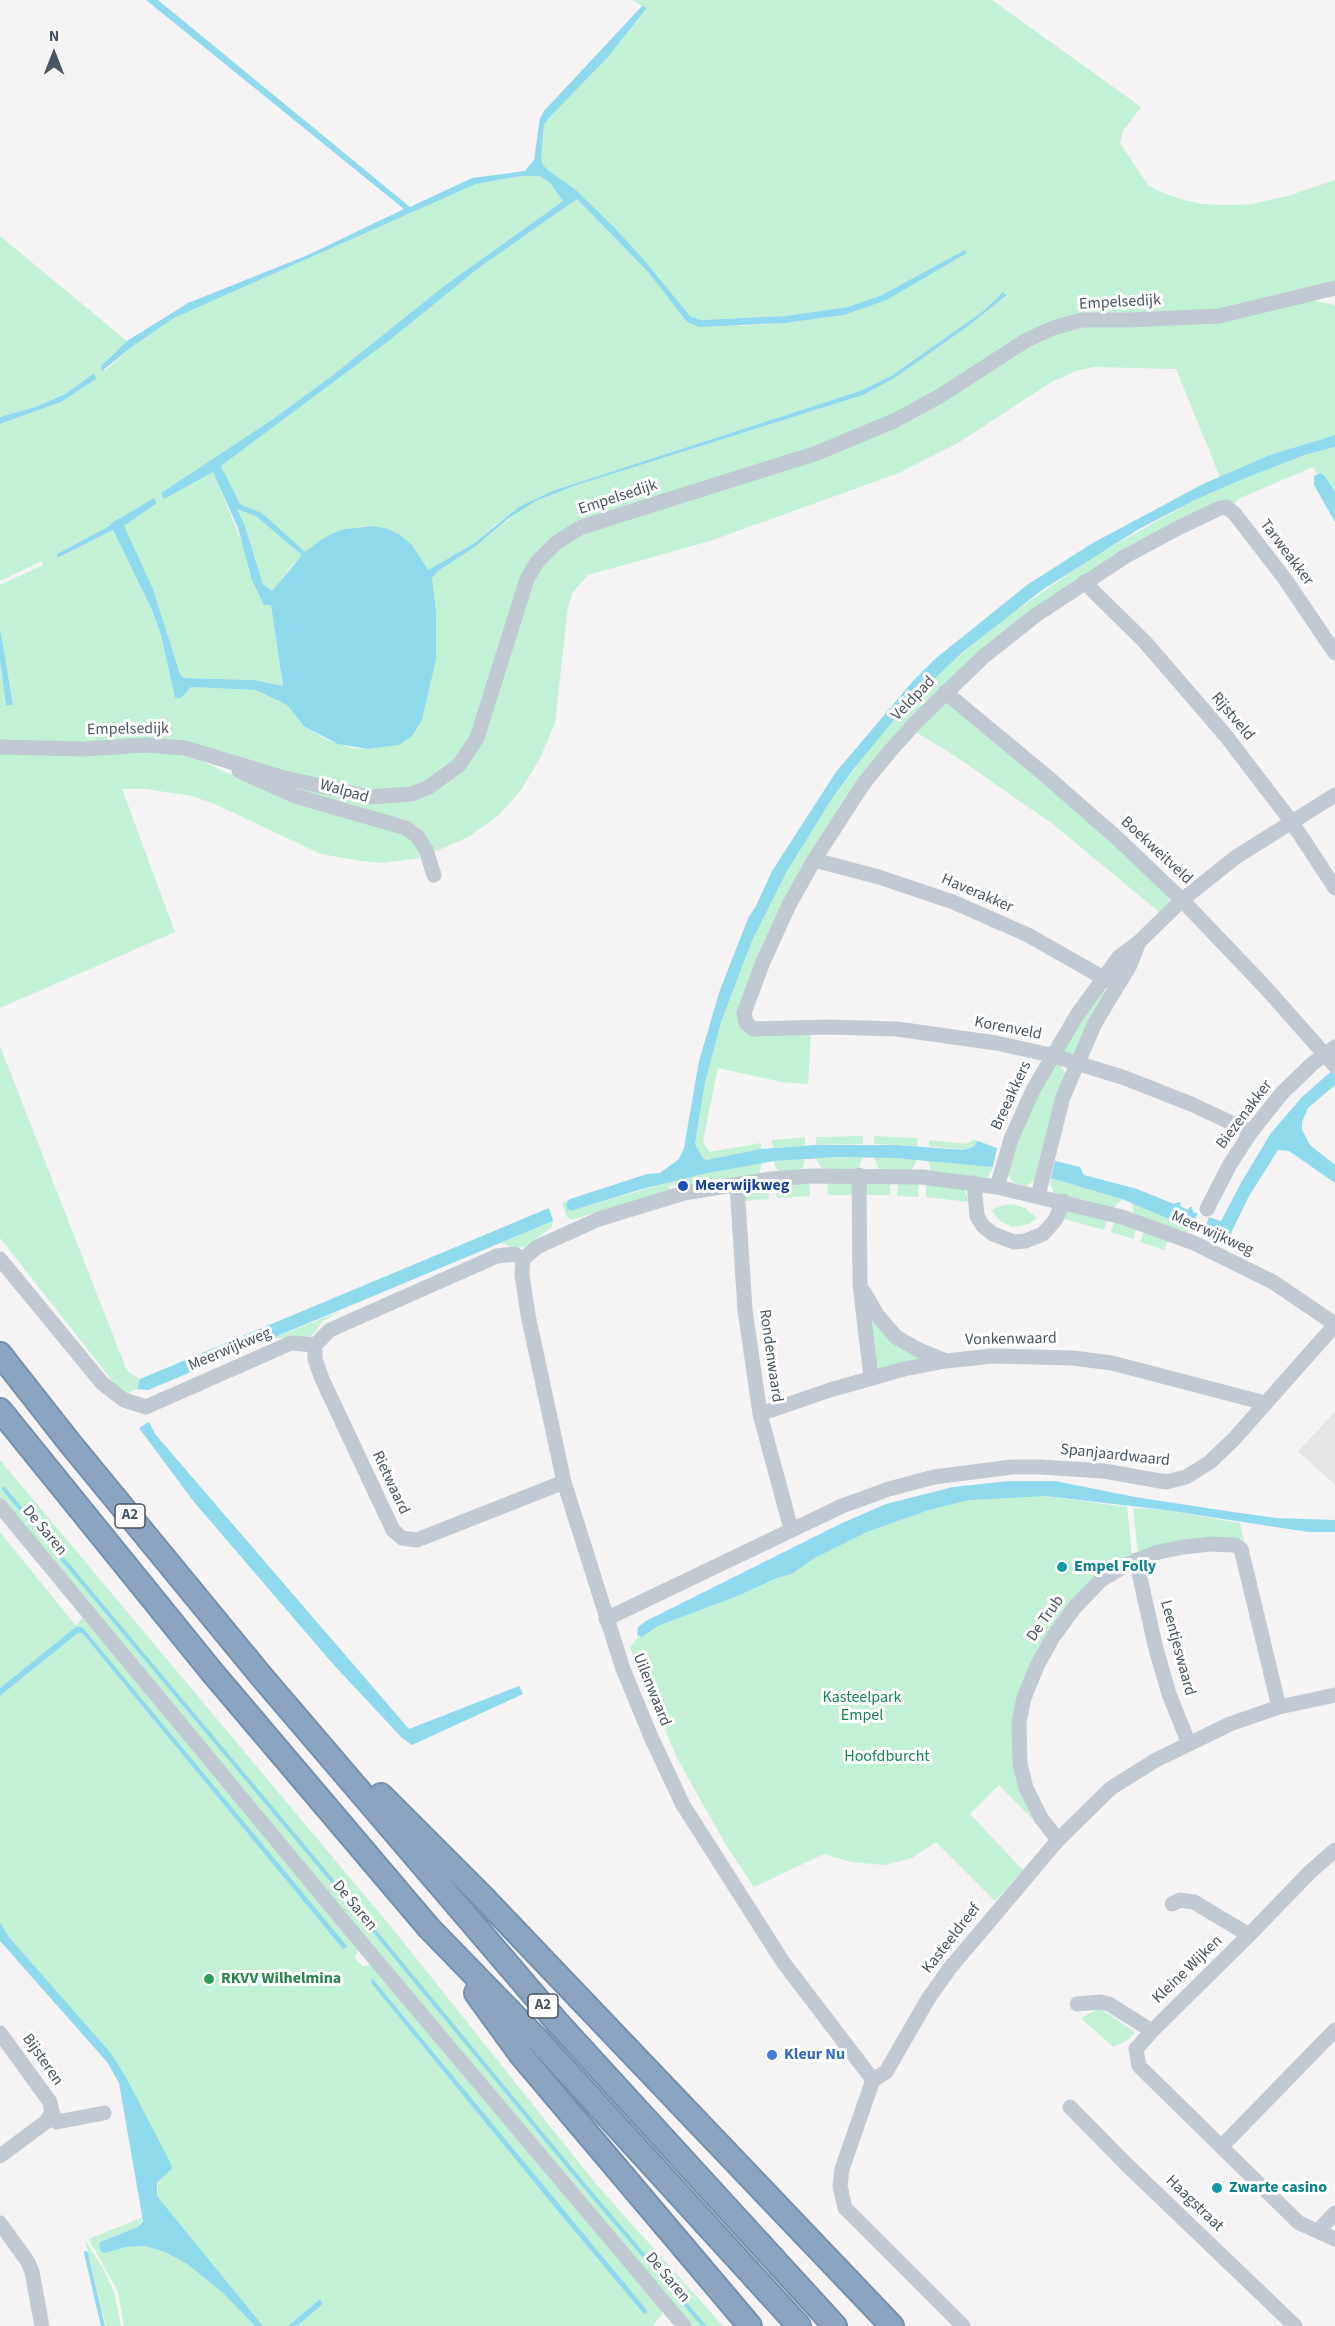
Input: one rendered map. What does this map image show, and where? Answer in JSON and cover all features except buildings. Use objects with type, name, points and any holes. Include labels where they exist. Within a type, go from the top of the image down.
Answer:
[{"type":"highway","name":"A2","points":[[0,1354],[69,1442],[262,1677],[557,2022],[835,2326]]},
{"type":"highway","name":"A2","points":[[0,1410],[212,1672],[429,1928],[538,2040],[799,2326]]},
{"type":"highway","name":"A2","points":[[262,1677],[482,1896],[892,2326]]},
{"type":"highway","name":"A2","points":[[429,1928],[521,2055],[750,2326]]},
{"type":"street","name":"Empelsedijk","points":[[0,747],[83,749],[146,745],[185,748],[281,777],[369,797],[412,794],[429,787],[459,765],[477,738],[527,579],[537,562],[556,543],[582,527],[817,453],[894,422],[940,396],[1025,341],[1053,328],[1082,320],[1219,316],[1335,288]]},
{"type":"street","points":[[1310,294],[1335,300]]},
{"type":"street","name":"Veldpad","points":[[746,1023],[744,1013],[763,962],[789,905],[814,860],[864,783],[916,721],[983,657],[1027,622],[1084,582],[1180,527],[1218,508],[1226,507]]},
{"type":"street","name":"Tarweakker","points":[[1226,507],[1234,513],[1285,579],[1335,653]]},
{"type":"street","name":"Rijstveld","points":[[1084,582],[1145,642],[1226,736],[1291,821],[1335,888]]},
{"type":"street","name":"Boekweitveld","points":[[945,692],[1116,837],[1182,900],[1330,1051]]},
{"type":"street","name":"Walpad","points":[[225,760],[240,772],[295,796],[406,828],[417,836],[426,850],[434,875]]},
{"type":"street","name":"Breeakkers","points":[[998,1186],[1011,1139],[1051,1055],[1110,981],[1130,965],[1139,942],[1182,900],[1236,857],[1335,795]]},
{"type":"street","name":"Haverakker","points":[[814,860],[879,877],[953,902],[1028,935],[1110,981]]},
{"type":"street","name":"Breeakkers","points":[[1038,1196],[1063,1097],[1110,981]]},
{"type":"street","name":"Korenveld","points":[[746,1023],[753,1029],[827,1027],[897,1029],[996,1043],[1051,1055],[1125,1078],[1191,1104],[1251,1132]]},
{"type":"street","points":[[1330,1051],[1335,1066]]},
{"type":"street","name":"Biezenakker","points":[[1208,1209],[1229,1166],[1251,1132],[1282,1094],[1330,1051]]},
{"type":"street","points":[[859,1175],[860,1285],[871,1377]]},
{"type":"street","name":"Meerwijkweg","points":[[523,1258],[537,1247],[599,1219],[684,1193],[771,1179],[859,1175],[922,1177],[998,1186],[1122,1217],[1194,1244],[1273,1282],[1335,1325]]},
{"type":"street","points":[[974,1184],[977,1216],[983,1227],[993,1234],[1014,1242],[1025,1241],[1043,1234],[1056,1219],[1063,1201]]},
{"type":"street","name":"Rondenwaard","points":[[737,1185],[745,1310],[760,1414],[791,1529]]},
{"type":"street","points":[[315,1345],[330,1330],[497,1256],[514,1254],[523,1258]]},
{"type":"street","name":"Uilenwaard","points":[[523,1258],[522,1275],[528,1315],[564,1482],[622,1669],[683,1805],[783,1962],[873,2080]]},
{"type":"street","name":"Meerwijkweg","points":[[0,1259],[102,1383],[124,1400],[146,1407],[291,1343],[315,1345]]},
{"type":"street","points":[[860,1285],[878,1316],[896,1337],[919,1350],[946,1360]]},
{"type":"street","name":"Spanjaardwaard","points":[[606,1619],[842,1506],[889,1489],[933,1477],[1012,1467],[1072,1468],[1156,1481],[1186,1477],[1210,1462],[1335,1325]]},
{"type":"street","name":"Rietwaard","points":[[315,1345],[315,1359],[322,1379],[393,1530],[402,1538],[417,1540],[564,1482]]},
{"type":"street","name":"Vonkenwaard","points":[[760,1414],[871,1377],[946,1360],[993,1356],[1073,1358],[1112,1363],[1265,1403]]},
{"type":"street","name":"De Saren","points":[[0,1506],[384,1970],[684,2326]]},
{"type":"street","name":"De Trub","points":[[1058,1840],[1041,1818],[1026,1788],[1020,1764],[1019,1722],[1024,1698],[1048,1646],[1075,1607],[1101,1580],[1136,1560],[1158,1552],[1209,1544],[1235,1545],[1241,1549],[1279,1707]]},
{"type":"street","name":"Leentjeswaard","points":[[1136,1560],[1156,1649],[1169,1694],[1189,1744]]},
{"type":"street","name":"Kasteeldreef","points":[[963,2326],[845,2208],[840,2186],[842,2169],[873,2080],[886,2072],[928,2000],[950,1968],[1058,1840],[1111,1788],[1156,1760],[1230,1724],[1279,1707],[1335,1695]]},
{"type":"street","name":"Kleine Wijken","points":[[1222,2146],[1139,2066],[1136,2060],[1136,2049],[1310,1872],[1335,1850]]},
{"type":"street","name":"Kleine Wijken","points":[[1172,1904],[1180,1900],[1194,1902],[1249,1935]]},
{"type":"street","name":"Kleine Wijken","points":[[1077,2004],[1100,2002],[1109,2004],[1152,2031]]},
{"type":"street","points":[[1335,2030],[1222,2146],[1299,2223],[1335,2239]]},
{"type":"street","name":"Bijsteren","points":[[0,2032],[50,2102],[52,2112],[47,2121],[0,2156]]},
{"type":"street","name":"Haagstraat","points":[[1070,2107],[1127,2165],[1295,2326]]},
{"type":"street","points":[[52,2112],[57,2121],[104,2113]]},
{"type":"street","points":[[1318,2231],[1335,2213]]},
{"type":"street","points":[[0,2223],[32,2272],[42,2326]]},
{"type":"shaded area","points":[[1335,1412],[1335,1485],[1298,1451]]},
{"type":"green space","points":[[632,0],[992,0],[1141,107],[1123,131],[1120,143],[1148,185],[1159,191],[1202,204],[1252,204],[1288,196],[1335,180],[1335,285],[1241,308],[1080,318],[872,427],[543,549],[464,752],[432,781],[394,793],[350,789],[219,752],[99,742],[0,742],[0,660],[6,704],[13,704],[0,629],[0,585],[43,565],[42,561],[0,581],[0,424],[61,402],[96,379],[93,374],[65,394],[38,406],[0,417],[0,236],[127,341],[101,366],[105,371],[133,346],[174,318],[476,184],[521,176],[540,176],[550,183],[563,201],[444,286],[333,375],[273,419],[161,493],[164,498],[213,471],[244,548],[271,604],[283,686],[254,680],[184,678],[180,674],[153,589],[123,526],[157,503],[154,498],[111,525],[57,554],[59,558],[113,530],[152,610],[161,635],[175,698],[181,698],[191,687],[256,690],[287,705],[305,727],[325,739],[351,748],[367,749],[406,741],[422,720],[436,660],[436,611],[432,578],[438,571],[475,547],[519,511],[536,501],[574,486],[863,395],[948,340],[1006,296],[1003,292],[982,312],[891,376],[860,391],[552,491],[495,525],[473,544],[428,570],[374,526],[345,529],[305,553],[262,513],[240,504],[221,466],[390,340],[480,267],[577,199],[648,272],[687,322],[743,326],[844,315],[887,300],[967,253],[882,295],[848,307],[785,316],[701,320],[690,316],[615,228],[576,190],[548,170],[541,158],[544,125],[608,57],[647,9]]},
{"type":"green space","points":[[1309,300],[1335,305],[1335,435],[1270,455],[1220,477],[1176,369],[1093,367],[1076,371],[1053,381],[958,443],[899,473],[710,541],[588,575],[573,592],[568,606],[555,723],[540,758],[521,790],[498,816],[468,837],[432,853],[420,828],[404,819],[357,809],[260,777],[365,803],[393,803],[425,797],[439,787],[464,766],[532,582],[548,554],[576,538],[603,526],[888,432],[1032,343],[1075,328]]},
{"type":"green space","points":[[1335,447],[1335,492],[1324,475],[1317,474],[1313,467],[1238,499],[1233,505],[1222,503],[1010,630],[834,821],[739,1020],[811,1032],[808,1084],[782,1082],[718,1068],[703,1140],[705,1145],[710,1152],[761,1143],[761,1149],[706,1160],[703,1158],[695,1144],[705,1083],[721,1022],[752,941],[786,873],[831,800],[907,704],[930,681],[1001,621],[1093,557],[1195,500],[1307,454]]},
{"type":"green space","points":[[236,509],[257,517],[303,555],[292,565],[272,592],[263,584],[245,526]]},
{"type":"green space","points":[[944,703],[950,705],[999,743],[1132,860],[1169,895],[1169,903],[1159,912],[1054,825],[955,756],[914,731]]},
{"type":"green space","points":[[156,750],[189,755],[259,788],[412,836],[420,858],[382,863],[321,854],[217,805],[192,796],[146,789],[122,789],[175,932],[0,1008],[0,752]]},
{"type":"green space","points":[[1105,987],[1106,992],[1074,1053],[1067,1056],[1061,1050]]},
{"type":"green space","points":[[0,1046],[127,1371],[140,1379],[137,1389],[128,1393],[114,1383],[0,1238]]},
{"type":"green space","points":[[1052,1064],[1060,1065],[1065,1078],[1034,1181],[1026,1186],[1021,1185],[1013,1182],[1007,1174],[1023,1122]]},
{"type":"green space","points":[[863,1136],[863,1144],[816,1145],[816,1137]]},
{"type":"green space","points":[[874,1136],[918,1138],[917,1146],[874,1144]]},
{"type":"green space","points":[[805,1137],[805,1146],[773,1148],[772,1140]]},
{"type":"green space","points":[[974,1139],[978,1141],[976,1144],[964,1150],[929,1146],[929,1140],[967,1144]]},
{"type":"green space","points":[[863,1157],[858,1169],[823,1170],[817,1161],[817,1158]]},
{"type":"green space","points":[[874,1157],[916,1159],[916,1162],[911,1171],[879,1170]]},
{"type":"green space","points":[[805,1159],[802,1171],[780,1173],[774,1165],[774,1161]]},
{"type":"green space","points":[[928,1160],[993,1167],[987,1179],[932,1173]]},
{"type":"green space","points":[[762,1162],[759,1175],[691,1186],[689,1182],[669,1186],[670,1190],[571,1220],[567,1217],[562,1203],[570,1199],[567,1202],[571,1211],[676,1180]]},
{"type":"green space","points":[[1051,1178],[1122,1199],[1113,1209],[1054,1193],[1050,1183]]},
{"type":"green space","points":[[827,1181],[851,1183],[855,1195],[828,1195]]},
{"type":"green space","points":[[890,1181],[890,1195],[863,1195],[867,1183]]},
{"type":"green space","points":[[809,1182],[810,1196],[777,1198],[775,1185]]},
{"type":"green space","points":[[898,1182],[919,1183],[918,1197],[897,1196]]},
{"type":"green space","points":[[926,1183],[964,1189],[969,1202],[926,1197]]},
{"type":"green space","points":[[768,1185],[769,1199],[745,1201],[746,1193],[751,1188]]},
{"type":"green space","points":[[1132,1203],[1192,1229],[1186,1232],[1134,1216]]},
{"type":"green space","points":[[1013,1204],[1025,1208],[1037,1218],[1029,1224],[1012,1227],[1000,1221],[991,1210]]},
{"type":"green space","points":[[1064,1211],[1108,1217],[1104,1230],[1060,1218]]},
{"type":"green space","points":[[1115,1220],[1137,1227],[1133,1239],[1111,1232]]},
{"type":"green space","points":[[553,1221],[551,1228],[524,1247],[517,1248],[501,1243]]},
{"type":"green space","points":[[1145,1230],[1169,1239],[1164,1250],[1140,1242]]},
{"type":"green space","points":[[341,1311],[323,1321],[310,1338],[274,1338]]},
{"type":"green space","points":[[870,1316],[921,1358],[881,1369],[878,1367],[875,1364]]},
{"type":"green space","points":[[0,1460],[392,1928],[597,2185],[723,2326],[690,2326],[0,1499]]},
{"type":"green space","name":"Kasteelpark Empel","points":[[1045,1496],[1127,1507],[1132,1556],[1070,1603],[1046,1635],[1029,1666],[1012,1733],[1047,1834],[999,1785],[970,1814],[1023,1870],[995,1901],[936,1842],[912,1858],[885,1865],[851,1862],[824,1854],[754,1887],[726,1845],[677,1758],[630,1648],[638,1636],[642,1637],[658,1626],[792,1574],[813,1559],[867,1532],[929,1510],[969,1500]]},
{"type":"green space","points":[[1133,1508],[1165,1510],[1240,1523],[1244,1541],[1229,1540],[1138,1554]]},
{"type":"green space","name":"RKVV Wilhelmina","points":[[0,1532],[76,1626],[84,1616],[357,1947],[357,1954],[354,1957],[362,1966],[371,1965],[662,2309],[662,2315],[654,2323],[656,2326],[297,2326],[323,2304],[320,2299],[288,2326],[263,2326],[157,2196],[158,2183],[172,2169],[127,2079],[111,2053],[9,1937],[0,1922],[0,1696],[78,1633],[82,1633],[343,1949],[79,1626],[0,1688]],"holes":[[[372,1978],[647,2310],[647,2314],[643,2313],[557,2210],[371,1983]]]},
{"type":"green space","points":[[1099,2008],[1135,2032],[1128,2040],[1113,2047],[1081,2018]]},
{"type":"green space","points":[[143,2217],[138,2227],[100,2242],[101,2252],[144,2246],[165,2252],[187,2264],[222,2292],[255,2326],[124,2326],[118,2292],[89,2239]]},
{"type":"green space","points":[[85,2240],[104,2270],[114,2292],[121,2326],[106,2326]]},
{"type":"water","points":[[146,0],[158,0],[410,207],[472,178],[525,171],[534,160],[540,118],[544,111],[642,6],[647,8],[608,57],[544,125],[541,158],[548,170],[576,190],[615,228],[690,316],[701,320],[785,316],[848,307],[882,295],[965,250],[967,253],[887,300],[844,315],[785,323],[699,327],[687,322],[648,272],[577,199],[480,267],[390,340],[221,466],[240,504],[262,513],[305,552],[334,533],[345,529],[374,526],[400,535],[412,545],[428,570],[473,544],[519,507],[552,491],[860,391],[891,376],[982,312],[1003,292],[1007,295],[896,377],[863,395],[574,486],[536,501],[509,518],[475,547],[438,571],[432,578],[436,611],[436,660],[422,720],[412,736],[399,745],[367,749],[338,744],[305,727],[287,705],[256,690],[191,687],[181,698],[175,698],[161,635],[152,610],[113,530],[58,558],[57,554],[111,525],[154,498],[157,503],[124,526],[153,589],[180,674],[184,678],[254,680],[283,686],[271,605],[264,605],[252,580],[238,528],[213,472],[164,499],[161,493],[273,419],[333,375],[444,286],[563,201],[550,183],[540,176],[521,176],[476,184],[174,318],[102,371],[101,366],[127,341],[188,303],[308,255],[404,209]],"holes":[[[237,509],[257,517],[302,555],[272,591],[263,584],[245,526]]]},
{"type":"water","points":[[93,374],[96,379],[61,402],[0,424],[0,417],[38,406],[65,394]]},
{"type":"water","points":[[1335,435],[1335,447],[1307,454],[1238,481],[1139,529],[1042,590],[963,652],[907,704],[831,800],[786,873],[752,941],[721,1022],[705,1083],[695,1144],[703,1158],[706,1160],[761,1149],[816,1145],[896,1145],[964,1150],[974,1146],[978,1141],[997,1148],[993,1167],[895,1158],[839,1157],[774,1161],[703,1174],[642,1189],[571,1211],[567,1209],[566,1204],[570,1199],[647,1174],[660,1173],[679,1159],[684,1148],[699,1061],[720,990],[749,916],[772,871],[836,772],[913,681],[935,659],[1027,585],[1091,544],[1203,484],[1270,455]]},
{"type":"water","points":[[1320,473],[1324,475],[1335,492],[1335,522],[1314,485],[1314,476]]},
{"type":"water","points":[[0,629],[13,705],[6,705],[0,660]]},
{"type":"water","points":[[1335,1068],[1335,1085],[1308,1108],[1302,1122],[1302,1130],[1310,1145],[1335,1165],[1335,1183],[1289,1151],[1278,1150],[1249,1196],[1230,1235],[1225,1238],[1202,1233],[1122,1199],[1051,1178],[1055,1161],[1080,1167],[1084,1175],[1137,1189],[1174,1204],[1179,1202],[1180,1206],[1188,1210],[1192,1207],[1193,1212],[1221,1221],[1271,1133],[1302,1097]]},
{"type":"water","points":[[549,1208],[553,1221],[148,1390],[137,1389],[140,1379]]},
{"type":"water","points":[[149,1422],[155,1434],[409,1729],[519,1686],[523,1694],[412,1745],[402,1738],[332,1663],[194,1502],[139,1428]]},
{"type":"water","points":[[1010,1481],[1055,1481],[1135,1497],[1276,1518],[1335,1520],[1335,1532],[1308,1532],[1165,1510],[1045,1496],[969,1500],[929,1510],[867,1532],[813,1559],[792,1574],[658,1626],[642,1637],[637,1635],[638,1627],[646,1621],[840,1524],[886,1504],[953,1487]]},
{"type":"water","points":[[77,1626],[83,1628],[347,1946],[346,1948],[343,1949],[82,1633],[78,1633],[0,1696],[0,1688]]},
{"type":"water","points":[[0,1922],[9,1937],[111,2053],[171,2164],[172,2169],[157,2183],[157,2196],[263,2326],[255,2326],[222,2292],[187,2264],[165,2252],[144,2246],[101,2252],[100,2242],[138,2227],[143,2221],[119,2083],[107,2062],[0,1941]]},
{"type":"water","points":[[372,1978],[647,2310],[647,2314],[643,2313],[557,2210],[371,1983]]},
{"type":"water","points":[[320,2299],[323,2304],[297,2326],[288,2326]]},
{"type":"pier","points":[[1199,1211],[1210,1215],[1202,1237],[1190,1230]]},
{"type":"waterway","points":[[4,1489],[704,2326]]},
{"type":"waterway","points":[[86,2253],[103,2326]]},
{"type":"place","name":"Meerwijkweg","points":[[683,1186]]},
{"type":"place","name":"Empel Folly","points":[[1062,1567]]},
{"type":"place","name":"RKVV Wilhelmina","points":[[209,1979]]},
{"type":"place","name":"Kleur Nu","points":[[772,2055]]},
{"type":"place","name":"Zwarte casino","points":[[1217,2188]]},
{"type":"park label","name":"Hoofdburcht","points":[[887,1757]]}]
